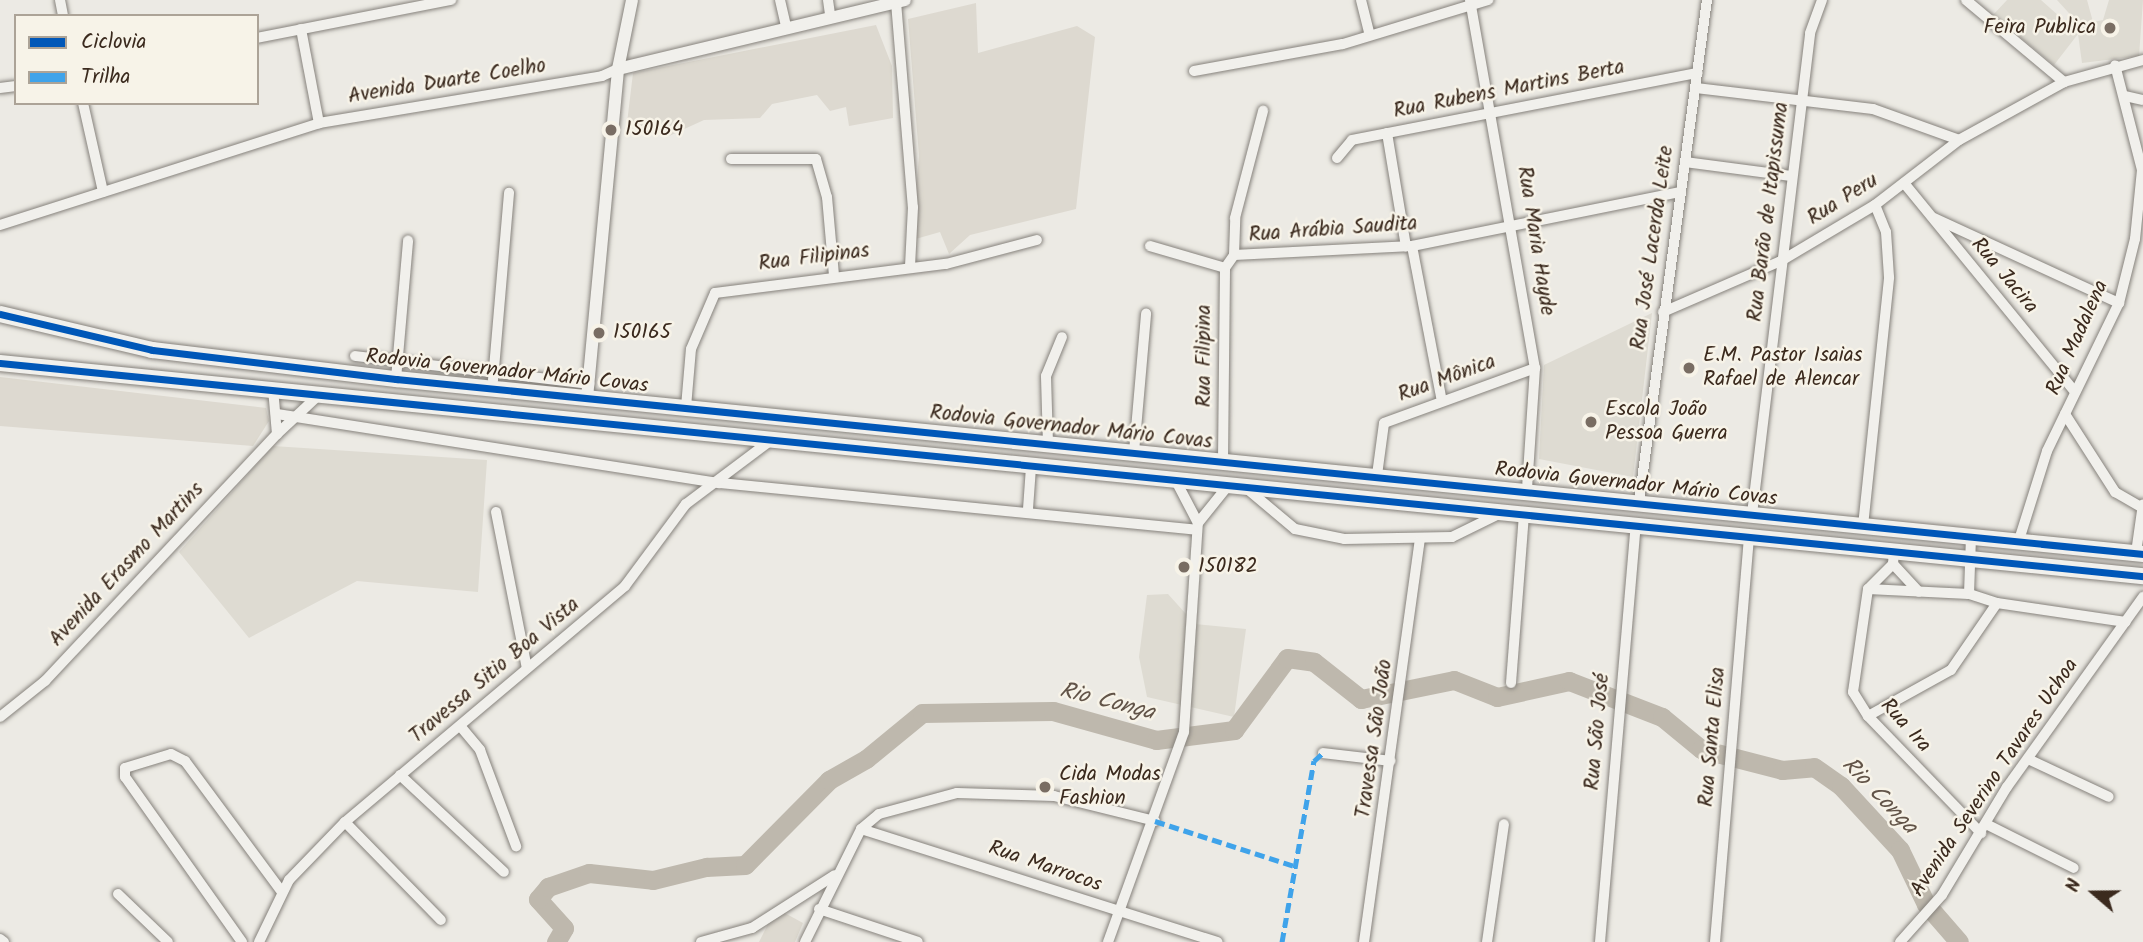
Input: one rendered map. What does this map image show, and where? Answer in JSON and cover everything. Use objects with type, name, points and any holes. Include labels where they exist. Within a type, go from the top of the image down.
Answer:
[{"type":"highway","name":"Rodovia Governador Mário Covas","points":[[0,314],[152,349],[396,379],[493,382],[588,391],[686,407],[2140,554]]},
{"type":"highway","name":"Rodovia Governador Mário Covas","points":[[0,363],[1749,536],[1893,557],[1971,560],[2143,576]]},
{"type":"main road","points":[[588,391],[618,69],[632,0]]},
{"type":"main road","name":"Avenida Duarte Coelho","points":[[618,69],[830,15],[900,1]]},
{"type":"street","points":[[780,0],[786,27]]},
{"type":"street","points":[[828,0],[830,15]]},
{"type":"street","points":[[1361,0],[1369,33]]},
{"type":"street","points":[[1195,71],[1343,44],[1369,33],[1471,2],[1488,0]]},
{"type":"street","name":"Rua José Lacerda Leite","points":[[1639,502],[1707,0]]},
{"type":"street","name":"Rua Barão de Itapissuma","points":[[1752,514],[1780,261],[1810,33],[1822,0]]},
{"type":"street","points":[[1966,0],[2064,82]]},
{"type":"street","points":[[259,38],[444,1]]},
{"type":"street","points":[[900,1],[913,207],[910,266]]},
{"type":"street","name":"Rua Maria Hayde","points":[[1471,2],[1494,112],[1535,368],[1527,491]]},
{"type":"street","points":[[301,29],[319,123]]},
{"type":"street","name":"Rua Peru","points":[[1663,312],[1780,261],[1875,205],[1959,141],[2064,82],[2115,65],[2143,60]]},
{"type":"street","name":"Rua Madalena","points":[[2019,540],[2065,414],[2119,303],[2139,243],[2141,170],[2125,96],[2115,65]]},
{"type":"street","name":"Avenida Duarte Coelho","points":[[0,225],[319,123],[602,76],[618,69]]},
{"type":"street","name":"Rua Rubens Martins Berta","points":[[1337,158],[1345,144],[1387,133],[1698,73]]},
{"type":"street","points":[[1696,88],[1873,109],[1959,141]]},
{"type":"street","points":[[2125,96],[2143,100]]},
{"type":"street","points":[[83,105],[103,192]]},
{"type":"street","points":[[1150,246],[1224,268],[1234,255],[1235,218],[1263,111]]},
{"type":"street","points":[[1387,133],[1441,397]]},
{"type":"street","points":[[731,159],[816,159],[827,197],[834,276]]},
{"type":"street","points":[[1685,162],[1791,176]]},
{"type":"street","name":"Rua Jacira","points":[[1904,183],[2074,392]]},
{"type":"street","name":"Rua Arábia Saudita","points":[[1234,255],[1409,246],[1681,191]]},
{"type":"street","points":[[355,356],[399,360],[493,382],[509,193]]},
{"type":"street","points":[[1863,526],[1889,277],[1886,232],[1875,205]]},
{"type":"street","points":[[1930,216],[2119,303]]},
{"type":"street","name":"Rua Filipinas","points":[[686,407],[691,349],[715,293],[910,266],[1037,240]]},
{"type":"street","points":[[396,379],[408,241]]},
{"type":"street","name":"Rua Filipina","points":[[1223,461],[1224,268]]},
{"type":"street","points":[[1134,453],[1146,314]]},
{"type":"street","points":[[1048,444],[1046,376],[1062,337]]},
{"type":"street","name":"Rua Mônica","points":[[1377,475],[1380,427],[1441,397],[1535,368]]},
{"type":"street","points":[[272,388],[277,414],[277,434]]},
{"type":"street","name":"Avenida Erasmo Martins","points":[[0,717],[45,681],[294,416],[322,393]]},
{"type":"street","points":[[277,414],[720,483],[1028,509],[1197,527]]},
{"type":"street","points":[[2065,414],[2115,492],[2141,505],[2140,554]]},
{"type":"street","name":"Travessa Sitio Boa Vista","points":[[259,942],[282,892],[345,822],[461,727],[636,576],[686,504],[720,483],[770,441]]},
{"type":"street","points":[[1028,509],[1031,467]]},
{"type":"street","points":[[1108,942],[1155,821],[1184,732],[1197,527],[1176,481]]},
{"type":"street","points":[[1197,527],[1227,486]]},
{"type":"street","points":[[1246,488],[1282,521],[1308,533],[1420,541],[1452,537],[1502,513]]},
{"type":"street","points":[[496,512],[527,668]]},
{"type":"street","points":[[1511,683],[1524,515]]},
{"type":"street","name":"Rua São José","points":[[1600,942],[1636,525]]},
{"type":"street","name":"Rua Santa Elisa","points":[[1715,942],[1749,536]]},
{"type":"street","points":[[1969,594],[1971,536]]},
{"type":"street","name":"Travessa São João","points":[[1364,942],[1398,718],[1420,541]]},
{"type":"street","points":[[1868,589],[1893,557],[1919,592]]},
{"type":"street","points":[[1868,589],[1969,594],[1997,603],[2126,622]]},
{"type":"street","name":"Rua Ira","points":[[1868,589],[1852,678],[1868,716],[1984,829],[2074,868]]},
{"type":"street","name":"Avenida Severino Tavares Uchoa","points":[[1900,942],[1942,895],[2028,759],[2143,597]]},
{"type":"street","points":[[1868,716],[1951,670],[1997,603]]},
{"type":"street","points":[[461,727],[480,750],[516,846]]},
{"type":"street","points":[[1323,753],[1391,761]]},
{"type":"street","points":[[242,942],[125,777],[125,768],[171,754],[185,761],[282,892]]},
{"type":"street","points":[[2028,759],[2109,797]]},
{"type":"street","points":[[400,775],[504,872]]},
{"type":"street","points":[[805,942],[819,909],[861,829],[879,814],[957,793],[1054,796],[1155,821]]},
{"type":"street","points":[[345,822],[440,920]]},
{"type":"street","points":[[1487,942],[1504,824]]},
{"type":"street","name":"Rua Marrocos","points":[[861,829],[1120,914],[1217,942]]},
{"type":"street","points":[[701,942],[752,928],[837,874]]},
{"type":"street","points":[[118,894],[168,942]]},
{"type":"street","points":[[819,909],[918,942]]},
{"type":"shaded area","points":[[2007,0],[2041,0],[2078,33],[2078,23],[2057,0],[2087,0],[2093,22],[2103,20],[2109,0],[2143,0],[2139,56],[2082,63],[2078,34],[2054,65],[1993,15]]},
{"type":"shaded area","points":[[976,3],[978,53],[1077,26],[1095,37],[1076,209],[970,235],[949,254],[940,232],[912,240],[919,156],[908,19]]},
{"type":"shaded area","points":[[876,25],[892,66],[893,118],[849,126],[846,107],[830,111],[817,95],[772,104],[760,118],[704,120],[669,136],[627,123],[633,73]]},
{"type":"shaded area","name":"Escola João Pessoa Guerra","points":[[1652,313],[1633,477],[1539,459],[1544,365]]},
{"type":"shaded area","points":[[0,377],[266,408],[269,421],[253,446],[0,426]]},
{"type":"shaded area","points":[[273,446],[487,460],[478,592],[357,581],[249,638],[179,552]]},
{"type":"shaded area","points":[[1168,594],[1195,624],[1246,629],[1234,717],[1147,697],[1139,657],[1147,595]]},
{"type":"shaded area","points":[[781,911],[803,923],[795,942],[759,942],[772,916]]},
{"type":"waterway","name":"Rio Conga","points":[[556,942],[564,928],[538,899],[548,887],[589,873],[653,880],[706,867],[745,865],[829,780],[866,759],[922,713],[1053,711],[1156,740],[1234,730],[1287,658],[1314,662],[1361,699],[1454,680],[1497,697],[1569,681],[1662,717],[1701,749],[1782,770],[1814,767],[1841,786],[1900,850],[1926,904],[1959,942]]},
{"type":"marked path","points":[[1282,942],[1314,761],[1323,753]]},
{"type":"marked path","points":[[1155,821],[1294,866]]},
{"type":"cycle path","points":[[0,314],[152,350],[396,379],[2143,554]]},
{"type":"cycle path","points":[[0,363],[2143,576]]},
{"type":"place","name":"Feira Publica","points":[[2110,28]]},
{"type":"place","name":"150164","points":[[611,130]]},
{"type":"place","name":"150165","points":[[599,333]]},
{"type":"place","name":"E.M. Pastor Isaias Rafael de Alencar","points":[[1689,368]]},
{"type":"place","name":"Escola João Pessoa Guerra","points":[[1591,422]]},
{"type":"place","name":"150182","points":[[1184,567]]},
{"type":"place","name":"Cida Modas Fashion","points":[[1045,787]]}]
